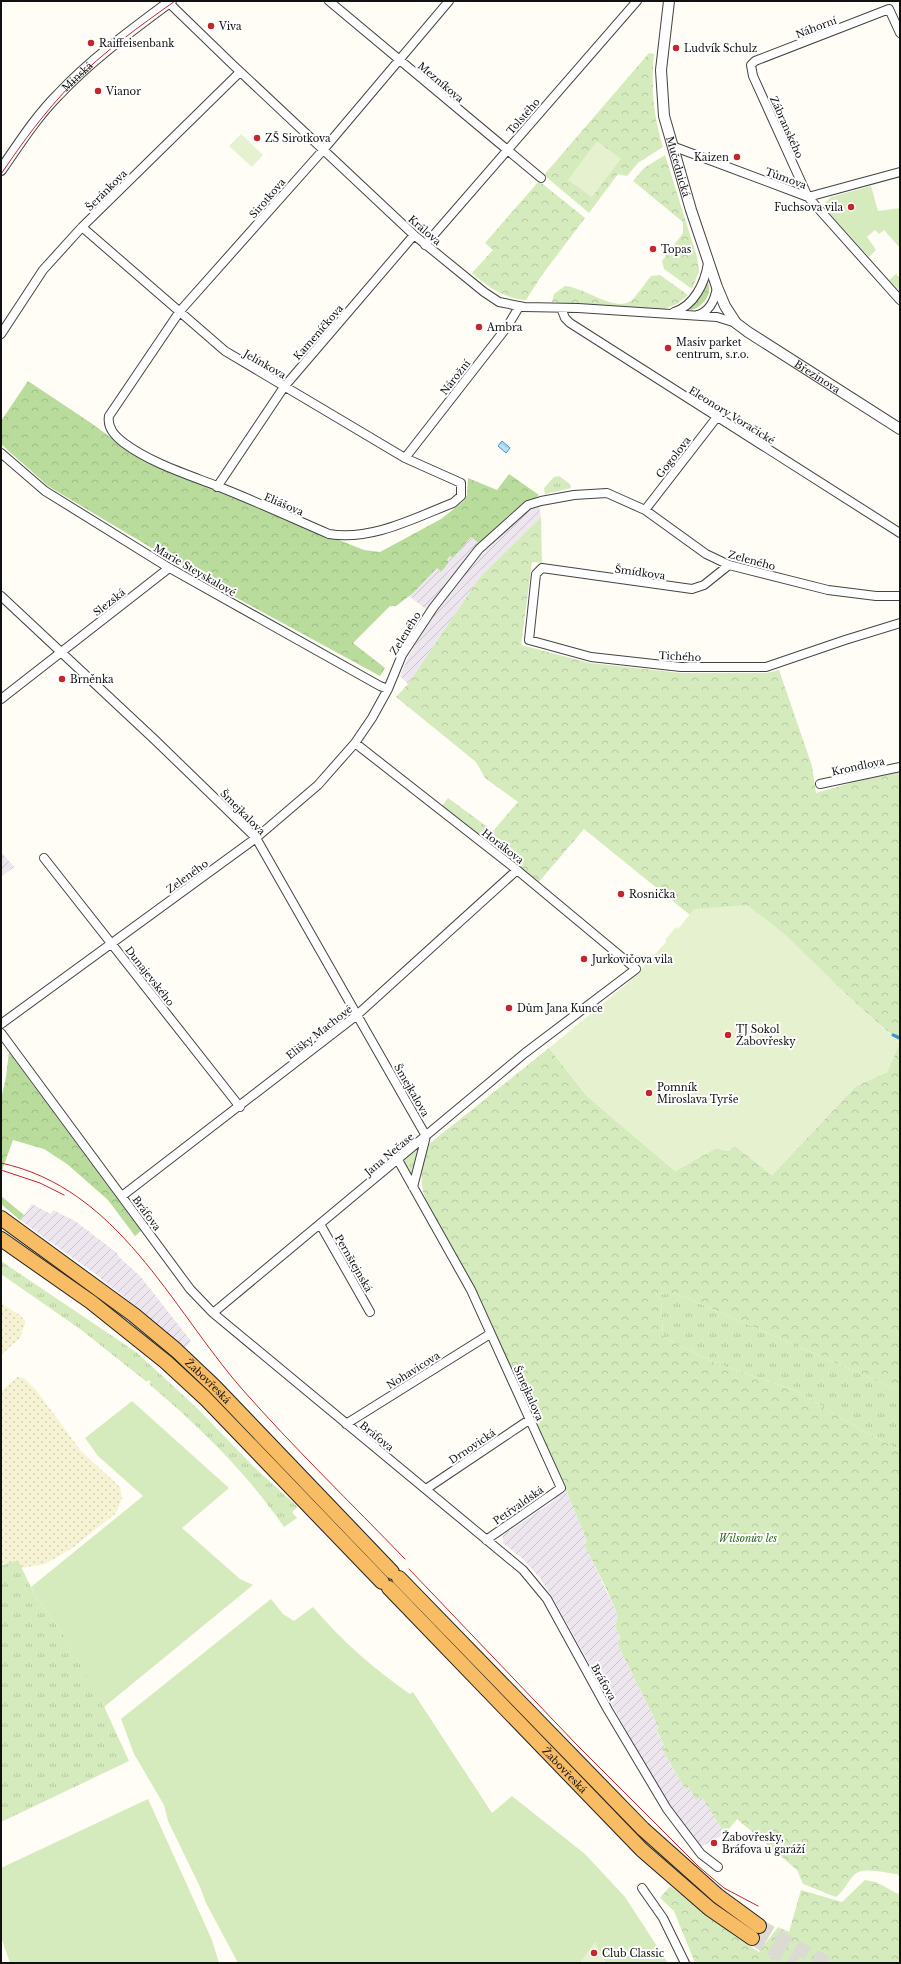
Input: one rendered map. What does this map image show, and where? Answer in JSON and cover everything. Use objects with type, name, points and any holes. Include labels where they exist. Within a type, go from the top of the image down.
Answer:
[{"type":"highway","points":[[1,1209],[30,1240]]},
{"type":"highway","name":"Žabovřeská","points":[[1,1218],[134,1315],[176,1350],[219,1392],[643,1829],[756,1932],[710,1909],[642,1850],[575,1783],[205,1398],[166,1362],[127,1329],[51,1273],[1,1239]]},
{"type":"highway","points":[[1,1251],[51,1273]]},
{"type":"street","name":"Mezníkova","points":[[329,1],[542,178]]},
{"type":"street","name":"Sirotkova","points":[[109,416],[180,311],[324,149],[449,1]]},
{"type":"street","name":"Tolstého","points":[[426,245],[637,1]]},
{"type":"street","name":"Mučednická","points":[[669,1],[661,81],[664,116],[708,263],[725,306],[736,323]]},
{"type":"street","name":"Králova","points":[[170,2],[240,72],[324,149],[414,235],[491,298],[504,304],[519,307],[671,313],[717,317],[736,323]]},
{"type":"street","name":"Minská","points":[[1,170],[32,125],[62,91],[106,51],[170,2]]},
{"type":"street","name":"Náhorní","points":[[751,64],[755,61],[889,9],[900,33]]},
{"type":"street","name":"Zábranského","points":[[751,64],[753,76],[808,197]]},
{"type":"street","name":"Šeránkova","points":[[1,334],[43,270],[82,227],[240,72]]},
{"type":"street","name":"Tůmova","points":[[672,146],[808,197],[900,300]]},
{"type":"street","points":[[808,197],[900,172]]},
{"type":"street","name":"Jelínkova","points":[[82,227],[180,311],[225,352],[405,458],[461,483]]},
{"type":"street","name":"Kameníčkova","points":[[217,487],[284,386],[414,235]]},
{"type":"street","points":[[671,313],[680,310],[687,305],[699,290],[706,274],[708,263]]},
{"type":"street","points":[[693,316],[700,314],[710,307],[714,300],[717,288]]},
{"type":"street","name":"Nárožní","points":[[405,458],[507,327],[519,307]]},
{"type":"street","name":"Eleonory Voračické","points":[[561,308],[565,318],[570,323],[900,533]]},
{"type":"street","name":"Březinova","points":[[736,323],[900,429]]},
{"type":"street","name":"Eliášova","points":[[109,416],[108,426],[124,443],[172,470],[217,487],[329,534],[344,536],[374,533],[453,503],[461,496],[461,483]]},
{"type":"street","name":"Gogolova","points":[[645,510],[717,417]]},
{"type":"street","name":"Marie Steyskalové","points":[[1,454],[45,490],[169,568],[380,686],[388,689]]},
{"type":"street","name":"Zeleného","points":[[1,1024],[256,838],[318,785],[355,743],[388,689],[402,655],[433,608],[479,549],[528,505],[569,496],[607,493],[645,510],[706,554],[729,565],[828,590],[876,596],[900,596]]},
{"type":"street","name":"Šmídkova","points":[[542,568],[692,589],[704,585],[729,565]]},
{"type":"street","name":"Slezská","points":[[1,699],[169,568]]},
{"type":"street","name":"Tichého","points":[[542,568],[536,574],[529,640],[591,657],[681,667],[766,667],[844,640],[900,623]]},
{"type":"street","name":"Šmejkalova","points":[[1,596],[256,838],[426,1136]]},
{"type":"street","name":"Horákova","points":[[355,743],[517,870],[632,966]]},
{"type":"street","name":"Krondlova","points":[[820,784],[900,767]]},
{"type":"street","name":"Dunajevského","points":[[44,858],[240,1107]]},
{"type":"street","name":"Elišky Machové","points":[[122,1196],[240,1107],[357,1015],[517,870]]},
{"type":"street","name":"Jana Nečase","points":[[213,1313],[525,1053],[632,966]]},
{"type":"street","name":"Bráfova","points":[[1,1033],[190,1289],[213,1313],[523,1570],[547,1599],[608,1710],[667,1809],[701,1854],[718,1868]]},
{"type":"street","points":[[413,1187],[426,1136]]},
{"type":"street","name":"Šmejkalova","points":[[398,1160],[471,1290],[561,1488]]},
{"type":"street","name":"Pernštejnská","points":[[320,1224],[370,1312]]},
{"type":"street","name":"Nohavicova","points":[[346,1424],[490,1334]]},
{"type":"street","name":"Drnovická","points":[[426,1489],[530,1420]]},
{"type":"street","name":"Petřvaldská","points":[[486,1540],[561,1488]]},
{"type":"street","points":[[642,1888],[664,1918],[685,1963]]},
{"type":"shaded area","points":[[539,507],[541,517],[480,577],[408,684],[400,676],[409,655],[434,615],[480,556],[523,515],[531,509]]},
{"type":"shaded area","points":[[471,537],[480,544],[427,610],[409,596],[437,568],[441,572],[449,562],[447,560],[450,556],[453,558]]},
{"type":"shaded area","points":[[3,854],[14,867],[1,877],[1,855]]},
{"type":"shaded area","points":[[32,1204],[51,1214],[53,1210],[75,1221],[117,1253],[118,1256],[140,1276],[191,1341],[184,1349],[142,1311],[94,1273],[20,1220]]},
{"type":"shaded area","points":[[1,1303],[21,1316],[25,1321],[25,1324],[20,1338],[1,1355]]},
{"type":"shaded area","points":[[17,1377],[24,1378],[36,1390],[81,1451],[120,1487],[122,1498],[116,1513],[71,1549],[45,1564],[21,1568],[1,1577],[1,1392]]},
{"type":"shaded area","points":[[566,1490],[587,1541],[584,1543],[618,1616],[615,1626],[621,1639],[619,1647],[659,1728],[656,1730],[665,1747],[662,1749],[685,1789],[689,1787],[702,1797],[725,1834],[693,1851],[554,1600],[540,1578],[524,1560],[503,1543],[503,1535],[555,1500],[554,1498]]},
{"type":"green space","points":[[649,53],[654,54],[653,78],[655,112],[663,147],[638,163],[627,176],[618,174],[589,213],[544,175]]},
{"type":"green space","points":[[241,134],[263,155],[252,167],[229,146]]},
{"type":"green space","points":[[597,141],[621,159],[592,197],[568,180]]},
{"type":"green space","points":[[665,155],[697,257],[699,271],[692,289],[664,269],[662,261],[683,233],[683,222],[633,181],[644,168]]},
{"type":"green space","points":[[539,181],[585,218],[542,275],[526,300],[518,299],[504,295],[472,273],[493,250],[485,243]]},
{"type":"green space","points":[[871,186],[878,211],[900,208],[900,248],[884,230],[879,234],[875,230],[867,237],[876,250],[869,257],[826,210],[825,203],[831,197]]},
{"type":"green space","points":[[897,273],[897,276],[900,276],[900,291],[889,280]]},
{"type":"green space","points":[[660,275],[688,295],[677,304],[661,310],[552,302],[554,294],[565,286],[573,287],[609,302],[618,304],[626,303],[635,297],[651,276]]},
{"type":"green space","points":[[708,283],[709,292],[706,300],[695,309],[691,310],[689,308],[705,284]]},
{"type":"green space","points":[[28,381],[124,447],[161,469],[364,550],[380,552],[441,519],[464,501],[467,495],[468,478],[497,490],[509,474],[539,495],[522,504],[511,513],[480,544],[471,537],[453,558],[450,556],[447,560],[449,562],[441,572],[437,568],[413,593],[396,606],[390,606],[353,643],[385,668],[380,676],[220,589],[48,486],[1,444],[1,421]]},
{"type":"green space","points":[[559,476],[570,484],[571,488],[545,494],[544,488],[554,477]]},
{"type":"green space","points":[[541,517],[542,563],[532,562],[521,645],[590,663],[681,673],[767,673],[779,670],[812,766],[816,793],[861,780],[900,772],[900,1042],[805,957],[789,939],[695,909],[690,915],[584,829],[538,883],[486,842],[493,831],[518,802],[485,778],[476,762],[396,697],[408,684],[480,577]]},
{"type":"green space","points":[[448,798],[493,831],[486,842],[442,806]]},
{"type":"green space","name":"TJ Sokol Žabovřesky","points":[[747,905],[790,939],[844,992],[900,1043],[887,1072],[856,1086],[772,1175],[735,1146],[728,1151],[716,1148],[675,1171],[587,1096],[549,1048],[628,983],[667,941],[665,940],[676,927],[678,929],[694,909]]},
{"type":"green space","name":"Wilsonův les","points":[[900,1042],[900,1391],[687,1298],[670,1293],[656,1294],[661,1300],[663,1337],[715,1363],[797,1391],[863,1431],[900,1450],[900,1877],[897,1874],[868,1870],[858,1872],[854,1875],[842,1892],[836,1897],[803,1884],[797,1870],[737,1819],[725,1834],[702,1797],[696,1800],[689,1787],[685,1789],[662,1749],[665,1747],[656,1729],[659,1728],[617,1642],[621,1639],[615,1626],[618,1616],[584,1544],[587,1541],[566,1490],[474,1288],[427,1203],[422,1187],[422,1167],[429,1144],[549,1048],[587,1096],[675,1171],[716,1148],[728,1151],[735,1146],[772,1175],[856,1086],[887,1072]]},
{"type":"green space","points":[[9,1052],[141,1231],[135,1236],[108,1200],[67,1164],[44,1149],[13,1140],[1,1173],[1,1099],[6,1077]]},
{"type":"green space","points":[[421,1145],[412,1181],[402,1161]]},
{"type":"green space","points":[[1,1196],[24,1215],[20,1220],[1,1204]]},
{"type":"green space","points":[[1,1261],[136,1352],[197,1408],[253,1466],[298,1507],[292,1512],[297,1518],[284,1527],[238,1469],[204,1434],[149,1384],[151,1382],[148,1380],[147,1382],[80,1329],[1,1274]]},
{"type":"green space","points":[[670,1293],[687,1298],[900,1391],[900,1450],[863,1431],[797,1391],[715,1363],[663,1337],[661,1300],[656,1294]]},
{"type":"green space","points":[[132,1401],[229,1488],[182,1528],[240,1579],[253,1585],[104,1707],[64,1635],[35,1596],[31,1587],[143,1496],[98,1456],[85,1438]]},
{"type":"green space","points":[[18,1560],[35,1596],[64,1635],[102,1702],[129,1761],[1,1822],[1,1566]]},
{"type":"green space","points":[[271,1599],[283,1614],[294,1621],[313,1607],[347,1643],[371,1664],[410,1694],[413,1692],[492,1813],[512,1796],[585,1854],[625,1897],[668,1963],[606,1963],[595,1943],[580,1963],[238,1963],[206,1903],[200,1887],[168,1821],[164,1805],[134,1754],[121,1719]]},
{"type":"green space","points":[[148,1799],[212,1940],[219,1963],[10,1963],[1,1937],[1,1868]]},
{"type":"green space","points":[[865,1880],[876,1882],[900,1895],[900,1963],[695,1963],[674,1911],[660,1898],[670,1886],[736,1937],[759,1952],[778,1927],[789,1932],[801,1890],[842,1902]]},
{"type":"green space","name":"Club Classic","points":[[595,1942],[606,1963],[580,1963]]},
{"type":"water","points":[[502,441],[510,448],[506,453],[498,446]]},
{"type":"waterway","points":[[893,1035],[900,1038]]},
{"type":"tunnel","points":[[759,1926],[808,1954],[828,1963]]},
{"type":"tunnel","points":[[752,1938],[795,1963]]},
{"type":"tram line","points":[[1,174],[44,116],[73,83],[109,50],[175,1]]},
{"type":"tram line","points":[[1,1163],[42,1176],[78,1197],[110,1224],[138,1254],[242,1389],[302,1454],[405,1559]]},
{"type":"tram line","points":[[1,1170],[40,1183],[64,1195]]},
{"type":"tram line","points":[[409,1569],[577,1745],[698,1866],[724,1888],[758,1906]]},
{"type":"place","name":"Viva","points":[[211,26]]},
{"type":"place","name":"Raiffeisenbank","points":[[91,43]]},
{"type":"place","name":"Ludvík Schulz","points":[[676,48]]},
{"type":"place","name":"Vianor","points":[[98,91]]},
{"type":"place","name":"ZŠ Sirotkova","points":[[257,138]]},
{"type":"place","name":"Kaizen","points":[[737,157]]},
{"type":"place","name":"Fuchsova vila","points":[[851,207]]},
{"type":"place","name":"Topas","points":[[653,249]]},
{"type":"place","name":"Ambra","points":[[479,327]]},
{"type":"place","name":"Masiv parket centrum, s.r.o.","points":[[668,348]]},
{"type":"place","name":"Brněnka","points":[[62,679]]},
{"type":"place","name":"Rosnička","points":[[621,894]]},
{"type":"place","name":"Jurkovičova vila","points":[[584,959]]},
{"type":"place","name":"Dům Jana Kunce","points":[[509,1008]]},
{"type":"place","name":"TJ Sokol Žabovřesky","points":[[728,1035]]},
{"type":"place","name":"Pomník Miroslava Tyrše","points":[[649,1093]]},
{"type":"place","name":"Žabovřesky, Bráfova u garáží","points":[[714,1843]]},
{"type":"place","name":"Club Classic","points":[[594,1953]]}]
